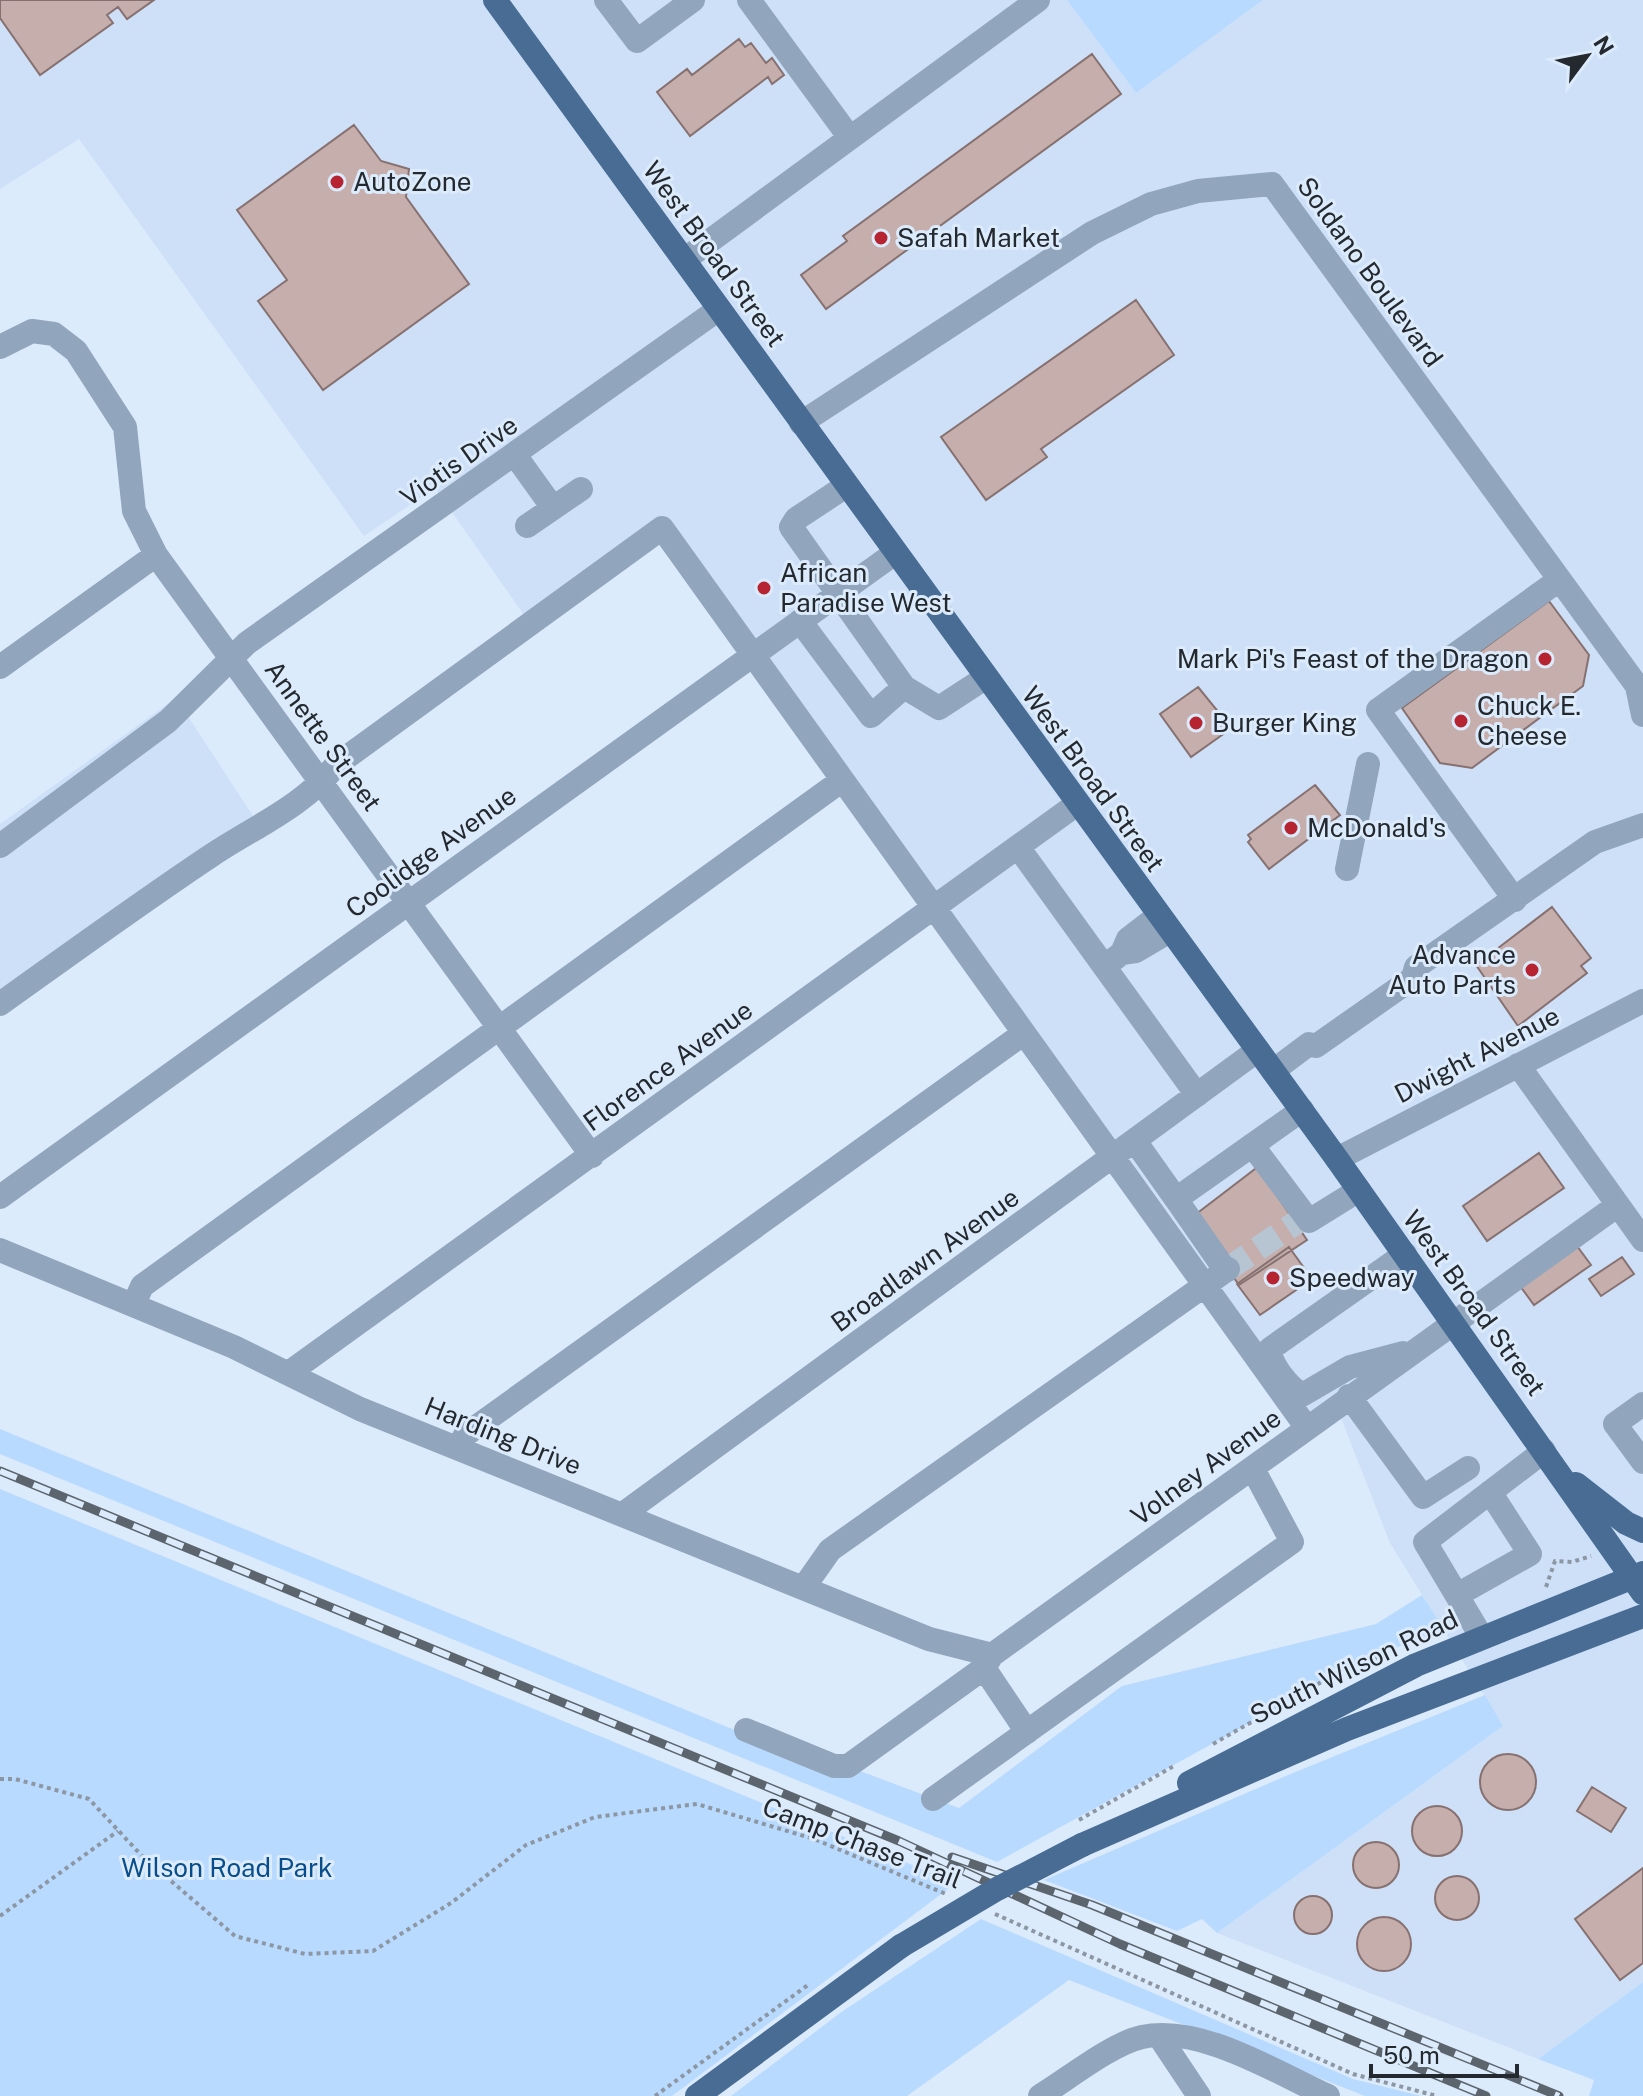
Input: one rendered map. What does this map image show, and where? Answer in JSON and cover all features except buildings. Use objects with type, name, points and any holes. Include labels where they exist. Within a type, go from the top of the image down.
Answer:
[{"type":"main road","name":"West Broad Street","points":[[495,0],[1302,1110],[1639,1581]]},
{"type":"main road","points":[[1550,1460],[1626,1523],[1643,1531]]},
{"type":"main road","name":"South Wilson Road","points":[[697,2096],[901,1946],[997,1889],[1112,1830],[1289,1729],[1481,1636],[1639,1581]]},
{"type":"main road","name":"South Wilson Road","points":[[1112,1830],[1347,1729],[1643,1616]]},
{"type":"street","points":[[606,0],[637,41],[693,0]]},
{"type":"street","points":[[749,0],[850,138]]},
{"type":"street","points":[[684,260],[1038,0]]},
{"type":"street","name":"Soldano Boulevard","points":[[801,423],[1092,233],[1151,204],[1198,191],[1272,184],[1637,686],[1643,715]]},
{"type":"street","name":"Viotis Drive","points":[[0,846],[168,721],[247,643],[719,309]]},
{"type":"street","name":"Annette Street","points":[[0,347],[32,331],[54,334],[76,351],[125,427],[134,511],[156,555],[592,1156]]},
{"type":"street","points":[[515,455],[553,508]]},
{"type":"street","points":[[846,486],[796,519],[791,527],[904,687],[939,708],[985,678]]},
{"type":"street","points":[[527,526],[581,489]]},
{"type":"street","points":[[0,1004],[177,878],[322,784],[336,765],[662,528],[932,909],[1307,1428]]},
{"type":"street","name":"Coolidge Avenue","points":[[0,1197],[895,553]]},
{"type":"street","points":[[0,667],[156,555]]},
{"type":"street","points":[[1515,900],[1378,710],[1559,580]]},
{"type":"street","points":[[800,621],[871,716],[904,687]]},
{"type":"street","points":[[1347,869],[1368,764]]},
{"type":"street","points":[[134,1304],[142,1286],[841,781]]},
{"type":"street","name":"Florence Avenue","points":[[290,1372],[1077,804]]},
{"type":"street","points":[[1273,1071],[1309,1044],[1308,1032],[1403,965],[1416,967],[1595,842],[1643,825]]},
{"type":"street","points":[[1018,847],[1114,960],[1197,1095]]},
{"type":"street","points":[[1114,960],[1128,939],[1164,923]]},
{"type":"street","name":"Dwight Avenue","points":[[1337,1159],[1643,1001]]},
{"type":"street","points":[[459,1448],[465,1435],[1023,1034]]},
{"type":"street","name":"Broadlawn Avenue","points":[[623,1514],[1258,1050]]},
{"type":"street","points":[[1518,1065],[1643,1240]]},
{"type":"street","points":[[1176,1199],[1302,1110]]},
{"type":"street","points":[[804,1587],[830,1550],[1227,1270],[1135,1141]]},
{"type":"street","points":[[1252,1145],[1300,1219],[1309,1221],[1317,1218],[1359,1190]]},
{"type":"street","name":"Volney Avenue","points":[[746,1730],[834,1766],[848,1766],[1349,1396],[1618,1205]]},
{"type":"street","name":"Harding Drive","points":[[0,1250],[290,1372],[360,1409],[988,1662]]},
{"type":"street","points":[[1405,1254],[1289,1334],[1270,1349],[1270,1357],[1293,1390],[1302,1395],[1350,1367],[1410,1352]]},
{"type":"street","points":[[1349,1396],[1423,1497],[1468,1468]]},
{"type":"street","points":[[1643,1404],[1615,1424],[1643,1462]]},
{"type":"street","points":[[1481,1636],[1425,1542],[1490,1492],[1550,1460]]},
{"type":"street","points":[[933,1799],[1292,1542],[1253,1469]]},
{"type":"street","points":[[1457,1595],[1530,1554],[1490,1492]]},
{"type":"street","points":[[988,1662],[1027,1732]]},
{"type":"street","points":[[1040,2096],[1141,2037],[1204,2040],[1325,2095]]},
{"type":"street","points":[[1169,2037],[1199,2096]]},
{"type":"path","name":"Camp Chase Trail","points":[[0,1779],[15,1779],[89,1799],[142,1856],[235,1936],[305,1954],[373,1951],[451,1903],[526,1845],[595,1817],[697,1804],[814,1839],[955,1897]]},
{"type":"path","points":[[0,1916],[118,1831]]},
{"type":"path","name":"Camp Chase Trail","points":[[983,1909],[1353,2074],[1437,2096]]},
{"type":"path","points":[[655,2096],[813,1981]]},
{"type":"shaded area","points":[[0,0],[1067,0],[1136,93],[1263,0],[1643,0],[1643,1982],[1538,2059],[1217,1933],[1503,1726],[1390,1543],[1341,1418],[1314,1437],[662,531],[531,625],[435,488],[364,536],[79,139],[0,189]]},
{"type":"shaded area","points":[[176,698],[255,819],[0,1003],[0,824]]},
{"type":"green space","points":[[1067,0],[1263,0],[1136,93]]},
{"type":"green space","points":[[0,1429],[835,1771],[860,1771],[959,1808],[1122,1686],[1376,1624],[1422,1595],[1444,1629],[1363,1661],[997,1862],[0,1454]]},
{"type":"green space","name":"Wilson Road Park","points":[[0,1489],[956,1883],[672,2096],[0,2096]]},
{"type":"green space","points":[[1485,1695],[1503,1726],[1217,1933],[1202,1919],[1177,1931],[1044,1880],[1288,1775]]},
{"type":"green space","points":[[981,1919],[1353,2079],[1421,2096],[1365,2096],[1069,1980],[907,2096],[731,2096],[840,2013]]},
{"type":"green space","points":[[1643,1982],[1643,2096],[1589,2096],[1594,2080],[1538,2059]]},
{"type":"tunnel","points":[[1228,1269],[1297,1222]]},
{"type":"railway","points":[[0,1471],[899,1841],[1120,1944],[1486,2096]]},
{"type":"railway","points":[[952,1857],[1092,1905],[1559,2096]]},
{"type":"place","name":"AutoZone","points":[[337,182]]},
{"type":"place","name":"Safah Market","points":[[881,238]]},
{"type":"place","name":"African Paradise West","points":[[764,588]]},
{"type":"place","name":"Mark Pi's Feast of the Dragon","points":[[1545,659]]},
{"type":"place","name":"Chuck E. Cheese","points":[[1461,721]]},
{"type":"place","name":"Burger King","points":[[1196,723]]},
{"type":"place","name":"McDonald's","points":[[1291,828]]},
{"type":"place","name":"Advance Auto Parts","points":[[1532,970]]},
{"type":"place","name":"Speedway","points":[[1273,1278]]}]
